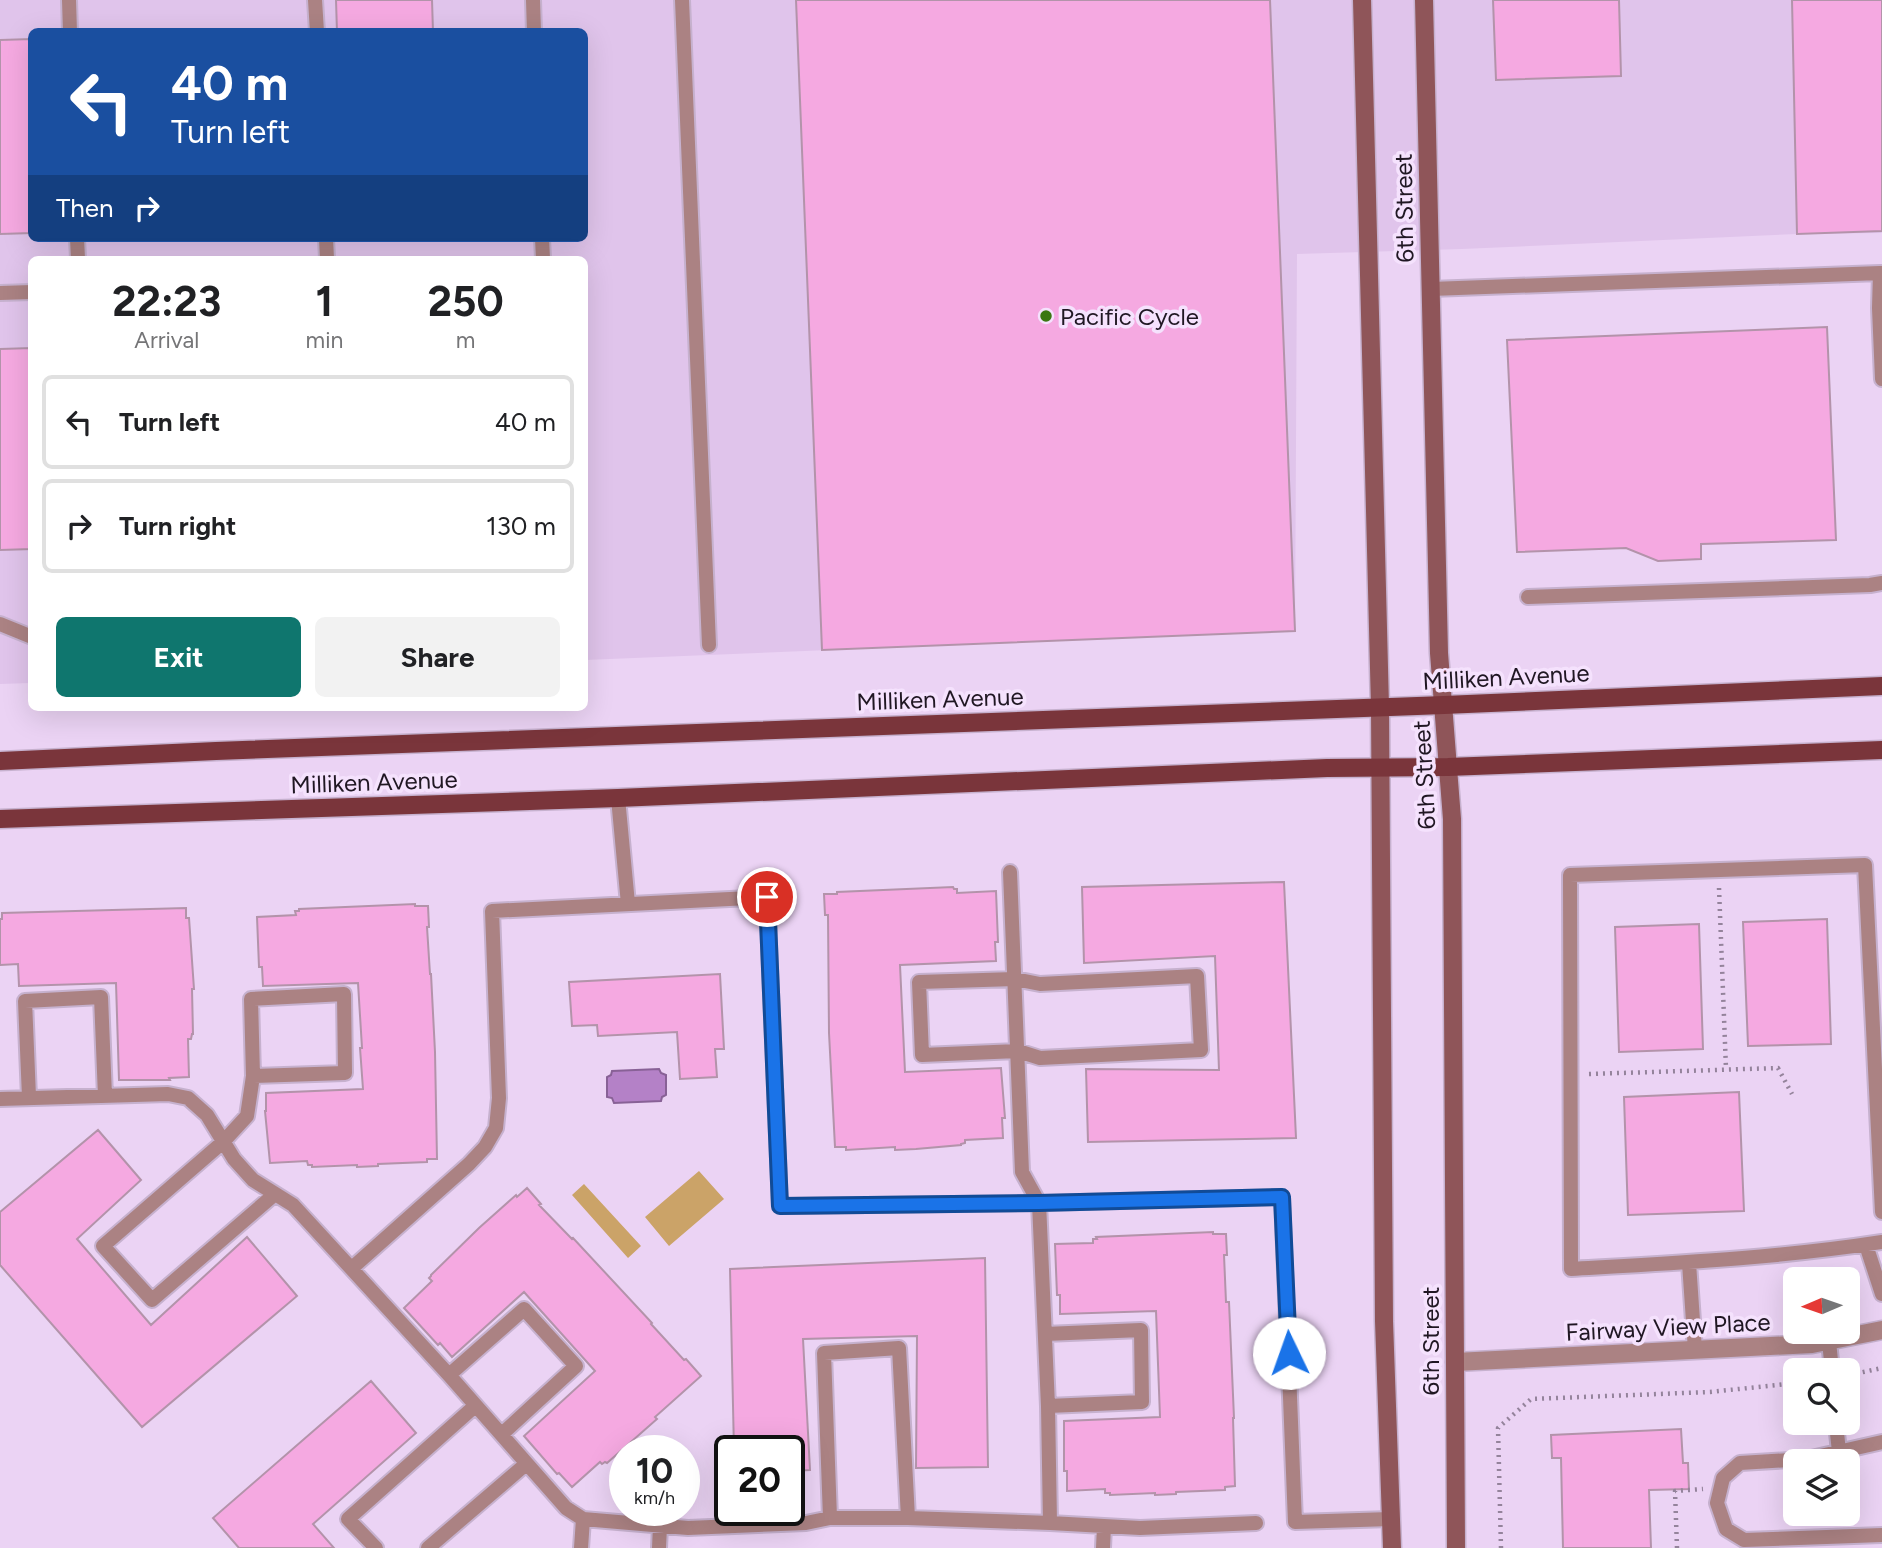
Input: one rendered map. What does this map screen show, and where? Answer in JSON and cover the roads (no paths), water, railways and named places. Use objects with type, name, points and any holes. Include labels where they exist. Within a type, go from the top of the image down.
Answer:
[{"type":"main road","name":"6th Street","points":[[1362,0],[1380,707],[1384,1321],[1392,1548]]},
{"type":"main road","name":"6th Street","points":[[1424,0],[1439,653],[1452,819],[1457,1548]]},
{"type":"main road","name":"Milliken Avenue","points":[[0,761],[1882,686]]},
{"type":"main road","name":"Milliken Avenue","points":[[0,819],[618,798],[1327,768],[1448,767],[1882,750]]},
{"type":"street","name":"Fairway View Place","points":[[1860,1335],[1882,1330]]},
{"type":"street","name":"Fairway View Place","points":[[1455,1362],[1796,1344]]},
{"type":"lane","points":[[68,0],[70,28]]},
{"type":"lane","points":[[315,0],[317,28]]},
{"type":"lane","points":[[533,0],[534,28]]},
{"type":"lane","points":[[682,0],[709,645]]},
{"type":"lane","points":[[1431,289],[1881,273],[1879,307],[1882,379]]},
{"type":"lane","points":[[0,293],[28,292]]},
{"type":"lane","points":[[1528,597],[1882,583]]},
{"type":"lane","points":[[0,624],[28,635]]},
{"type":"lane","points":[[618,798],[628,904]]},
{"type":"lane","points":[[1882,1212],[1866,865],[1570,875],[1572,1269],[1798,1253],[1882,1242]]},
{"type":"lane","points":[[1010,872],[1022,1172],[1039,1203],[1050,1522]]},
{"type":"lane","points":[[352,1268],[469,1164],[485,1147],[496,1128],[499,1098],[492,911],[767,897],[780,1206],[1282,1197],[1295,1522],[1391,1519]]},
{"type":"lane","points":[[1197,976],[1201,1051],[1040,1058],[1018,1051],[922,1055],[919,982],[1014,979],[1040,984],[1197,976]]},
{"type":"lane","points":[[253,1076],[345,1073],[344,994],[251,999],[253,1076],[247,1116],[223,1142],[103,1246],[152,1300],[275,1195]]},
{"type":"lane","points":[[29,1097],[25,1001],[101,997],[105,1096]]},
{"type":"lane","points":[[0,1098],[168,1094],[188,1098],[207,1115],[234,1159],[253,1180],[293,1205],[449,1375],[566,1508],[583,1519],[609,1521]]},
{"type":"lane","points":[[1866,1245],[1882,1294]]},
{"type":"lane","points":[[1689,1262],[1695,1350]]},
{"type":"lane","points":[[449,1375],[524,1309],[568,1357],[576,1366],[502,1434]]},
{"type":"lane","points":[[1045,1334],[1141,1330],[1142,1402],[1048,1406]]},
{"type":"lane","points":[[830,1518],[824,1353],[899,1348],[908,1518]]},
{"type":"lane","points":[[376,1548],[348,1519],[475,1406]]},
{"type":"lane","points":[[1852,1449],[1882,1442]]},
{"type":"lane","points":[[1783,1460],[1740,1463],[1723,1478],[1717,1503],[1726,1529],[1744,1540],[1882,1535]]},
{"type":"lane","points":[[428,1548],[526,1464]]},
{"type":"lane","points":[[659,1548],[660,1526],[688,1528],[806,1523],[830,1518],[1050,1522],[1140,1528],[1256,1523]]},
{"type":"lane","points":[[582,1548],[583,1519]]},
{"type":"lane","points":[[1103,1548],[1104,1526]]},
{"type":"place","name":"Pacific Cycle","points":[[1046,316]]}]
